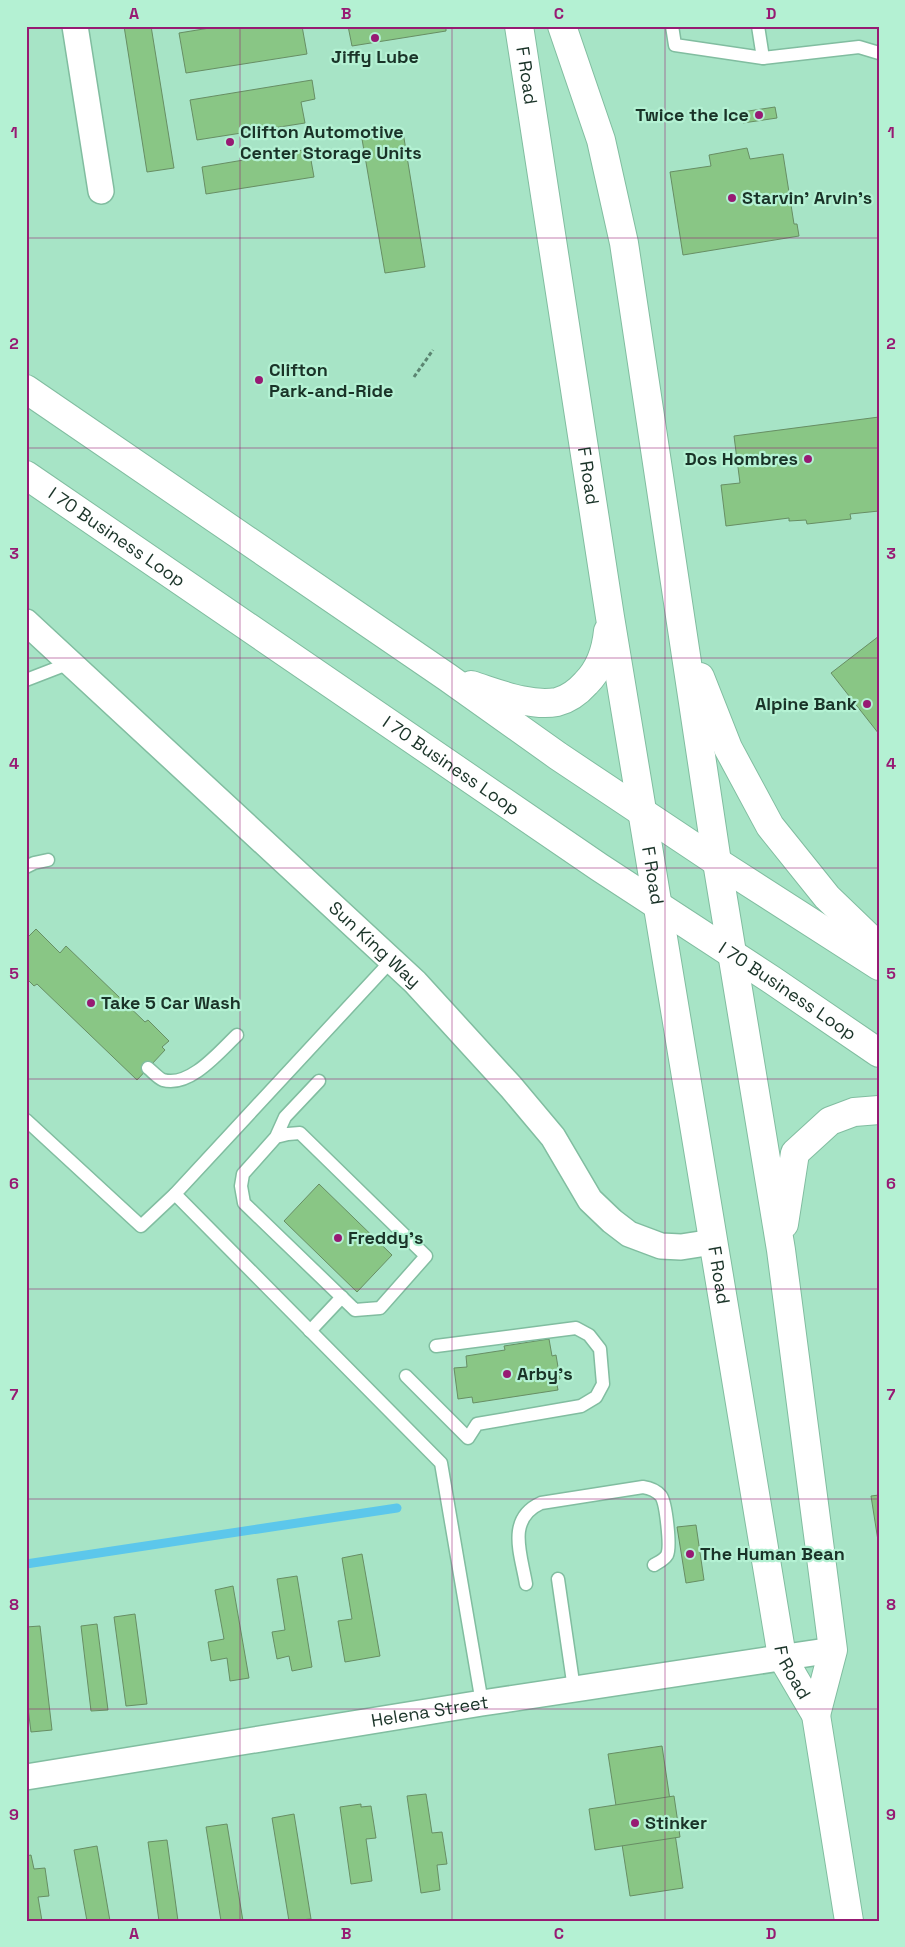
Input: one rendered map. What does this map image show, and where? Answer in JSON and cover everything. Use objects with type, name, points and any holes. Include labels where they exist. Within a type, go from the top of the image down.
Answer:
[{"type":"main road","name":"F Road","points":[[519,26],[610,617],[782,1658],[816,1715],[849,1921]]},
{"type":"main road","name":"F Road","points":[[562,26],[601,140],[624,243],[717,862],[781,1250],[833,1650],[816,1715]]},
{"type":"main road","points":[[26,389],[642,813],[879,966]]},
{"type":"main road","name":"I 70 Business Loop","points":[[26,475],[591,861],[879,1052]]},
{"type":"main road","points":[[680,616],[695,664],[728,748],[770,826],[827,897],[879,947]]},
{"type":"main road","points":[[447,677],[504,695],[534,702],[558,702],[576,694],[596,674],[606,647],[610,617]]},
{"type":"main road","points":[[781,1250],[795,1153],[812,1135],[830,1121],[854,1112],[879,1110]]},
{"type":"street","points":[[74,26],[101,191]]},
{"type":"street","name":"Sun King Way","points":[[26,622],[415,982],[512,1087],[553,1137],[590,1200],[612,1221],[629,1234],[661,1246],[681,1247],[713,1242]]},
{"type":"street","name":"Helena Street","points":[[26,1777],[482,1703],[833,1650]]},
{"type":"lane","points":[[672,26],[675,45],[763,58],[860,47],[879,53]]},
{"type":"lane","points":[[758,26],[763,58]]},
{"type":"lane","points":[[26,680],[70,663]]},
{"type":"lane","points":[[26,867],[34,862],[48,860]]},
{"type":"lane","points":[[26,1120],[141,1226],[175,1194],[391,960]]},
{"type":"lane","points":[[148,1068],[164,1080],[184,1080],[203,1067],[237,1034]]},
{"type":"lane","points":[[276,1137],[300,1133],[426,1256],[380,1308],[355,1310],[244,1204],[241,1186],[244,1174],[276,1137],[285,1117],[319,1081]]},
{"type":"lane","points":[[175,1194],[440,1463],[482,1703]]},
{"type":"lane","points":[[310,1332],[342,1297]]},
{"type":"lane","points":[[406,1376],[468,1438],[477,1424],[581,1406],[596,1397],[603,1384],[600,1349],[589,1335],[576,1328],[436,1346]]},
{"type":"lane","points":[[526,1584],[518,1533],[524,1514],[532,1507],[541,1503],[643,1487],[656,1491],[662,1497],[664,1504],[670,1547],[662,1561],[654,1565]]},
{"type":"lane","points":[[558,1578],[574,1689]]},
{"type":"path","points":[[414,377],[433,350]]},
{"type":"building","points":[[124,26],[151,26],[174,168],[147,172]]},
{"type":"building","points":[[222,26],[302,26],[307,54],[186,73],[179,33]]},
{"type":"building","name":"Jiffy Lube","points":[[348,26],[446,26],[446,31],[352,46]]},
{"type":"building","points":[[312,80],[315,99],[301,102],[305,123],[197,140],[190,100]]},
{"type":"building","name":"Twice the Ice","points":[[775,107],[777,118],[743,123],[742,112]]},
{"type":"building","points":[[403,132],[425,267],[385,273],[362,139]]},
{"type":"building","name":"Starvin' Arvin's","points":[[747,148],[750,159],[783,154],[794,224],[797,224],[799,236],[683,255],[670,172],[711,166],[709,155]]},
{"type":"building","points":[[309,149],[314,177],[206,194],[202,167]]},
{"type":"building","name":"Dos Hombres","points":[[879,417],[879,511],[850,514],[851,519],[807,524],[806,520],[789,521],[789,518],[726,526],[721,485],[740,483],[734,436]]},
{"type":"building","name":"Alpine Bank","points":[[879,636],[879,734],[831,673]]},
{"type":"building","name":"Take 5 Car Wash","points":[[36,929],[60,953],[66,946],[145,1022],[148,1020],[169,1041],[162,1047],[165,1050],[137,1080],[37,984],[34,986],[26,978],[26,939]]},
{"type":"building","name":"Freddy's","points":[[319,1184],[392,1255],[357,1292],[284,1221]]},
{"type":"building","name":"Arby's","points":[[549,1339],[552,1356],[556,1355],[560,1379],[556,1379],[558,1390],[473,1403],[472,1397],[458,1399],[454,1368],[467,1367],[466,1356],[505,1350],[504,1346]]},
{"type":"building","points":[[879,1495],[879,1547],[871,1496]]},
{"type":"building","name":"The Human Bean","points":[[696,1525],[704,1580],[686,1583],[677,1527]]},
{"type":"building","points":[[362,1554],[380,1656],[345,1662],[338,1621],[352,1619],[342,1558]]},
{"type":"building","points":[[297,1576],[312,1667],[292,1671],[289,1656],[277,1659],[272,1632],[285,1630],[277,1579]]},
{"type":"building","points":[[233,1586],[249,1678],[230,1681],[227,1658],[211,1661],[208,1642],[224,1639],[215,1590]]},
{"type":"building","points":[[135,1614],[147,1704],[126,1706],[114,1617]]},
{"type":"building","points":[[97,1624],[108,1710],[91,1711],[81,1626]]},
{"type":"building","points":[[40,1626],[52,1730],[31,1732],[26,1692],[26,1627]]},
{"type":"building","points":[[662,1746],[683,1888],[630,1896],[608,1754]]},
{"type":"building","points":[[426,1794],[432,1833],[442,1832],[447,1864],[437,1865],[440,1890],[421,1893],[407,1796]]},
{"type":"building","name":"Stinker","points":[[674,1796],[680,1837],[595,1850],[589,1809]]},
{"type":"building","points":[[361,1804],[361,1807],[371,1806],[376,1838],[366,1839],[372,1881],[351,1884],[340,1807]]},
{"type":"building","points":[[294,1814],[311,1919],[289,1921],[272,1818]]},
{"type":"building","points":[[227,1824],[243,1921],[221,1921],[206,1827]]},
{"type":"building","points":[[167,1840],[178,1921],[159,1921],[148,1842]]},
{"type":"building","points":[[97,1846],[110,1921],[87,1921],[74,1850]]},
{"type":"building","points":[[31,1855],[34,1869],[45,1868],[49,1896],[38,1897],[42,1921],[26,1921],[26,1856]]},
{"type":"waterway","points":[[26,1564],[397,1508]]},
{"type":"place","name":"Jiffy Lube","points":[[375,38]]},
{"type":"place","name":"Twice the Ice","points":[[759,115]]},
{"type":"place","name":"Clifton Automotive Center Storage Units","points":[[230,142]]},
{"type":"place","name":"Starvin' Arvin's","points":[[732,198]]},
{"type":"place","name":"Clifton Park-and-Ride","points":[[259,380]]},
{"type":"place","name":"Dos Hombres","points":[[808,459]]},
{"type":"place","name":"Alpine Bank","points":[[867,704]]},
{"type":"place","name":"Take 5 Car Wash","points":[[91,1003]]},
{"type":"place","name":"Freddy's","points":[[338,1238]]},
{"type":"place","name":"Arby's","points":[[507,1374]]},
{"type":"place","name":"The Human Bean","points":[[690,1554]]},
{"type":"place","name":"Stinker","points":[[635,1823]]}]
